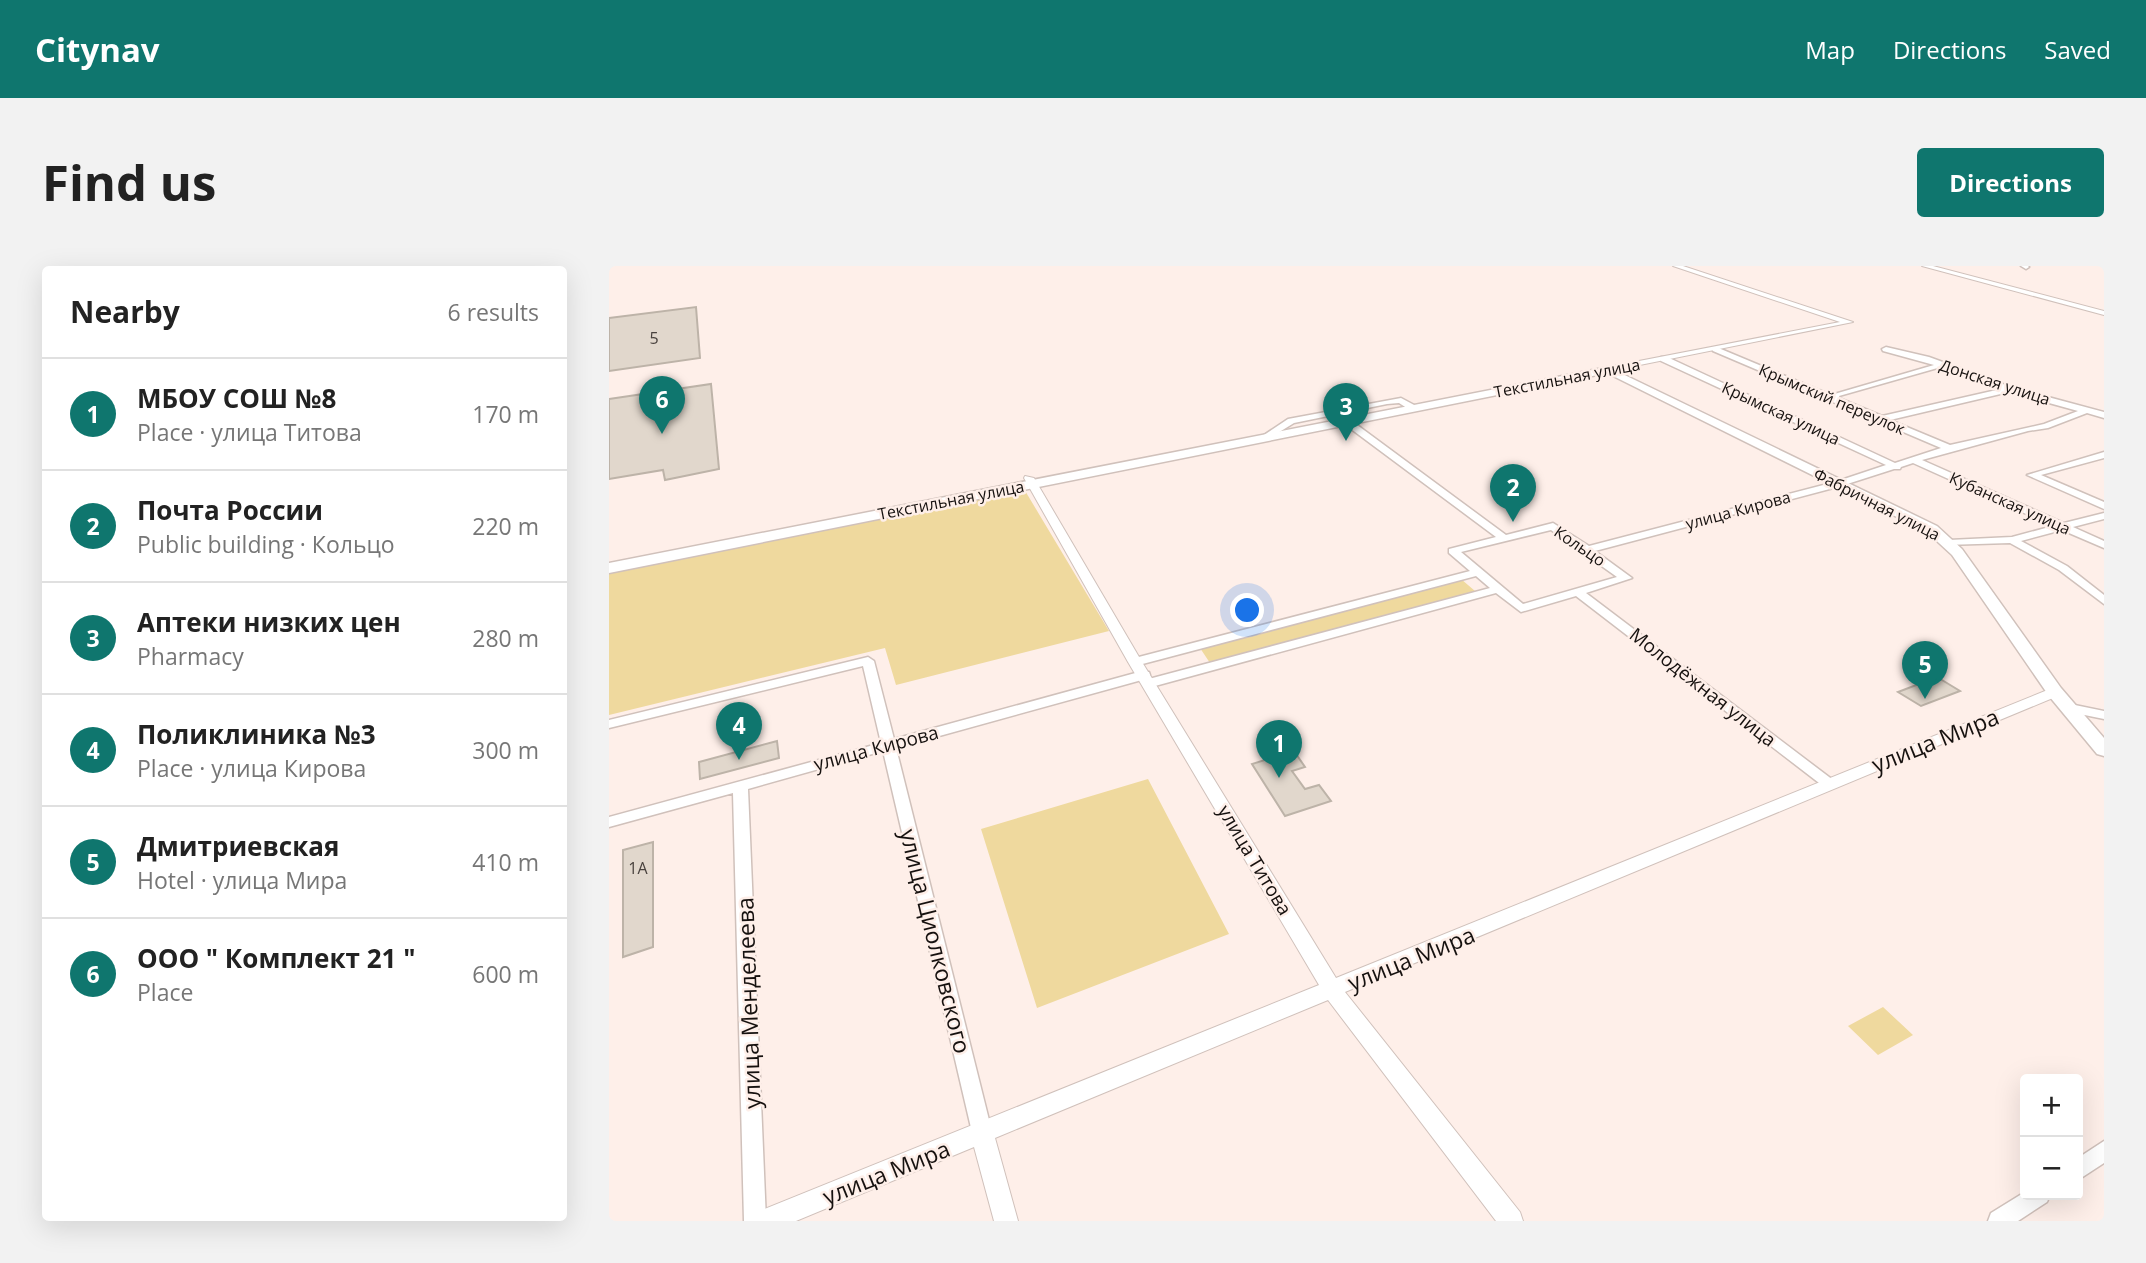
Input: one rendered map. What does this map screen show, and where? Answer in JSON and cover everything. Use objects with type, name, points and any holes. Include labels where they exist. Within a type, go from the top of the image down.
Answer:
[{"type":"main road","name":"Текстильная улица","points":[[609,561],[1608,370]]},
{"type":"main road","name":"Фабричная улица","points":[[1608,370],[1932,529],[1949,543],[2055,692],[2104,750]]},
{"type":"main road","name":"Текстильная улица","points":[[609,568],[1031,481]]},
{"type":"street","name":"Текстильная улица","points":[[1608,370],[1841,324],[1849,320],[1676,266]]},
{"type":"street","points":[[1925,266],[2104,313]]},
{"type":"street","name":"Крымский переулок","points":[[1716,349],[1949,448]]},
{"type":"street","name":"Донская улица","points":[[1886,349],[2008,389],[2104,415]]},
{"type":"street","name":"Крымская улица","points":[[1664,359],[1897,467]]},
{"type":"street","points":[[1835,400],[1835,395],[1941,365]]},
{"type":"street","points":[[1882,419],[2008,389]]},
{"type":"street","points":[[1274,433],[1291,421],[1401,400],[1413,408]]},
{"type":"street","name":"улица Кирова","points":[[1587,550],[1838,484],[1949,448],[2045,426],[2088,410]]},
{"type":"street","points":[[1343,419],[1504,538]]},
{"type":"street","points":[[2104,455],[2032,475],[2104,506]]},
{"type":"street","name":"Кубанская улица","points":[[1915,460],[2104,545]]},
{"type":"street","name":"улица Титова","points":[[1031,481],[1333,990],[1511,1221]]},
{"type":"street","points":[[1949,543],[2012,540],[2104,516]]},
{"type":"street","name":"Кольцо","points":[[1553,526],[1587,550],[1626,578],[1521,608],[1453,551],[1553,526]]},
{"type":"street","points":[[2012,540],[2063,568],[2104,601]]},
{"type":"street","name":"улица Кирова","points":[[609,822],[1143,673],[1478,572]]},
{"type":"street","name":"улица Кирова","points":[[1143,673],[1498,589]]},
{"type":"street","name":"Молодёжная улица","points":[[1578,592],[1828,783]]},
{"type":"street","name":"улица Циолковского","points":[[609,724],[868,661],[1006,1221]]},
{"type":"street","name":"улица Мира","points":[[766,1221],[2055,692]]},
{"type":"street","points":[[2070,708],[2104,715]]},
{"type":"street","name":"улица Менделеева","points":[[740,785],[755,1221]]},
{"type":"street","points":[[2083,1167],[2104,1152]]},
{"type":"street","points":[[1999,1221],[2031,1200]]},
{"type":"shaded area","points":[[1024,489],[1109,631],[896,685],[885,648],[609,715],[609,572]]},
{"type":"shaded area","points":[[1461,579],[1475,591],[1210,663],[1200,648]]},
{"type":"shaded area","points":[[1148,779],[1229,934],[1037,1008],[981,829]]},
{"type":"shaded area","points":[[1883,1007],[1913,1035],[1878,1055],[1848,1026]]},
{"type":"building","points":[[696,307],[700,358],[609,371],[609,318]]},
{"type":"building","points":[[711,384],[719,469],[665,480],[663,470],[609,479],[609,399]]},
{"type":"building","points":[[1937,677],[1960,691],[1921,706],[1898,692]]},
{"type":"building","points":[[777,741],[779,758],[700,779],[699,762]]},
{"type":"building","points":[[1294,751],[1305,767],[1292,771],[1305,789],[1319,785],[1331,801],[1285,816],[1252,764]]},
{"type":"building","points":[[653,842],[653,947],[623,957],[623,850]]},
{"type":"place","name":"ООО \" Комплект 21 \"","points":[[662,434]]},
{"type":"place","name":"Аптеки низких цен","points":[[1346,441]]},
{"type":"place","name":"Почта России","points":[[1513,522]]},
{"type":"place","name":"Дмитриевская","points":[[1925,699]]},
{"type":"place","name":"Поликлиника №3","points":[[739,760]]},
{"type":"place","name":"МБОУ СОШ №8","points":[[1279,778]]}]
